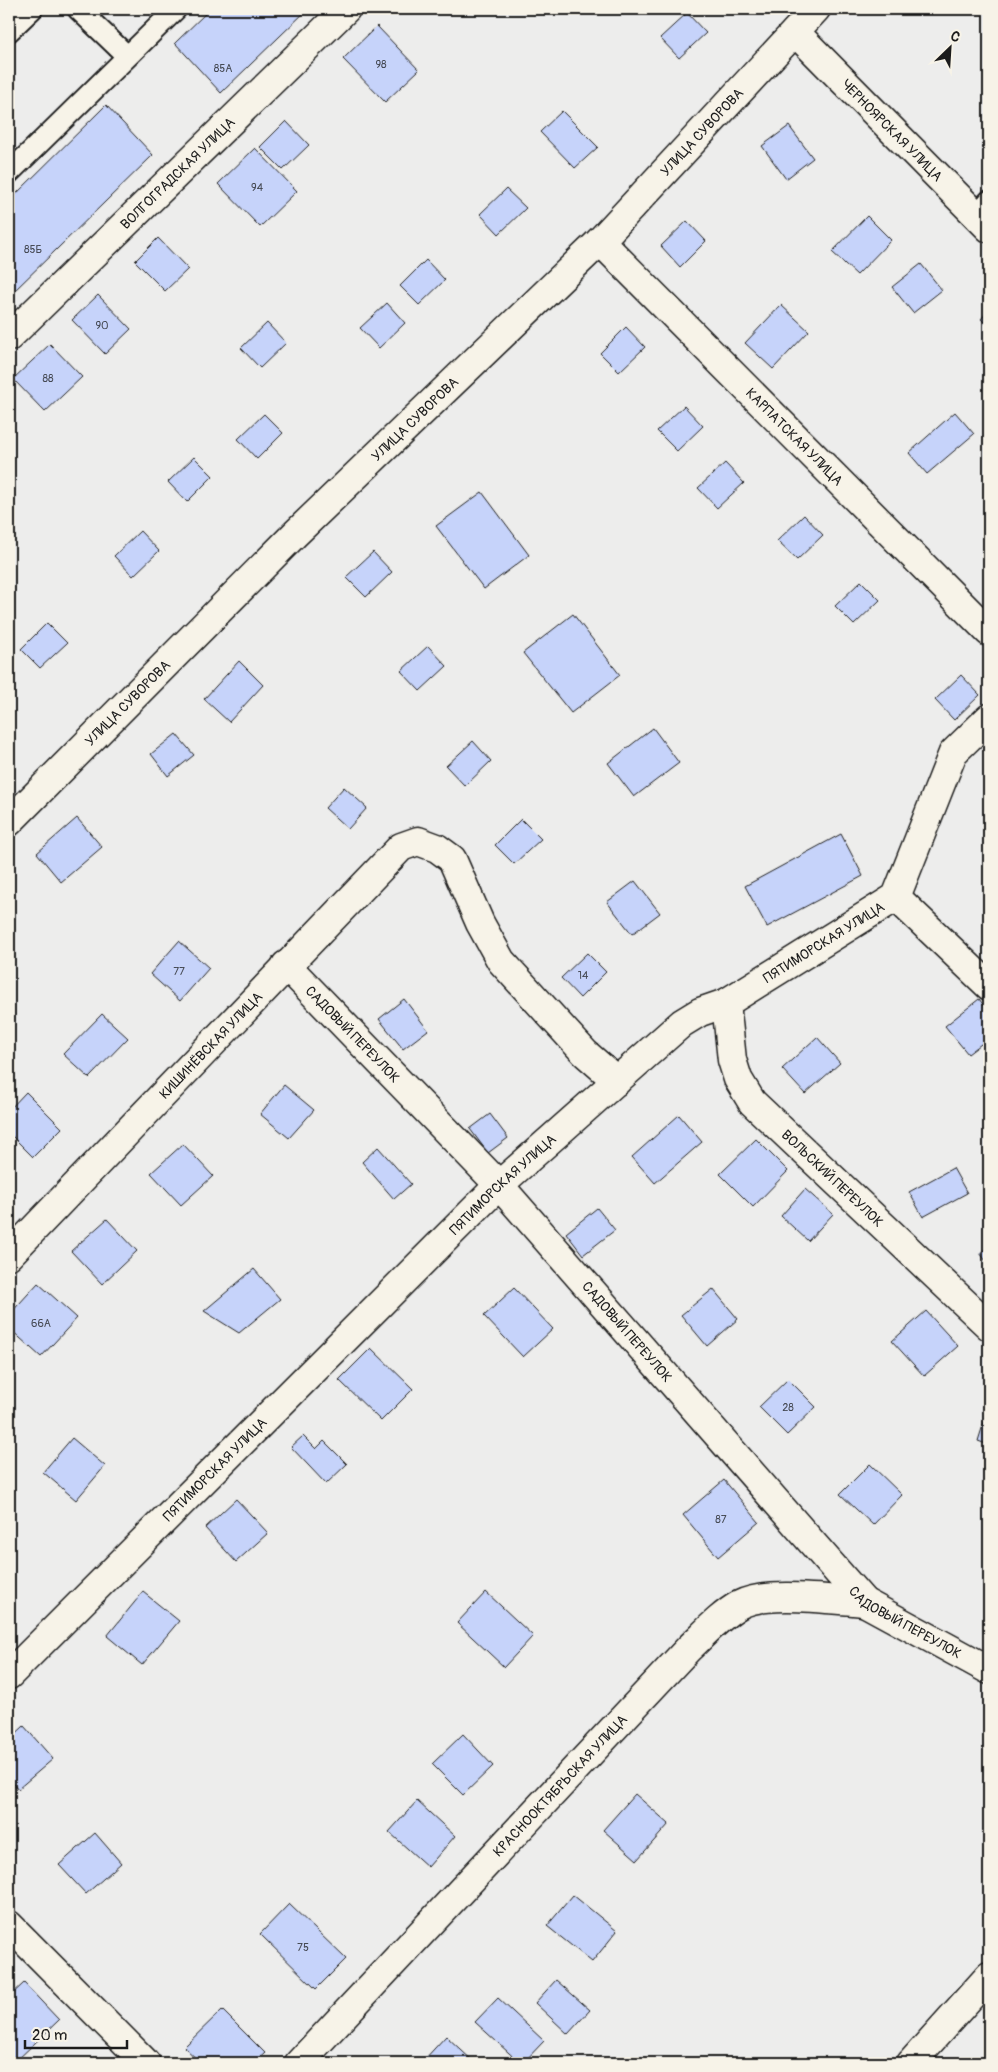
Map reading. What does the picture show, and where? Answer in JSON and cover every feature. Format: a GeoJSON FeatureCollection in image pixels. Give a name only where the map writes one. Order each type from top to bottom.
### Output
{"type":"FeatureCollection","features":[{"type":"Feature","properties":{"kind":"street","name":"ВОЛГОГРАДСКАЯ УЛИЦА"},"geometry":{"type":"LineString","coordinates":[[9,337],[346,9]]}},
{"type":"Feature","properties":{"kind":"street","name":"УЛИЦА СУВОРОВА"},"geometry":{"type":"LineString","coordinates":[[9,822],[302,527],[600,241],[816,9]]}},
{"type":"Feature","properties":{"kind":"street","name":"ЧЕРНОЯРСКАЯ УЛИЦА"},"geometry":{"type":"LineString","coordinates":[[795,32],[985,215]]}},
{"type":"Feature","properties":{"kind":"street","name":"КАРПАТСКАЯ УЛИЦА"},"geometry":{"type":"LineString","coordinates":[[600,241],[989,632]]}},
{"type":"Feature","properties":{"kind":"street","name":"ПЯТИМОРСКАЯ УЛИЦА"},"geometry":{"type":"LineString","coordinates":[[9,1676],[498,1185],[682,1023],[700,1012],[726,1003],[896,897],[953,753],[989,718]]}},
{"type":"Feature","properties":{"kind":"street","name":"КИШИНЁВСКАЯ УЛИЦА"},"geometry":{"type":"LineString","coordinates":[[9,1255],[401,847],[418,841],[437,848],[452,859],[480,923],[501,961],[585,1053],[617,1081]]}},
{"type":"Feature","properties":{"kind":"street"},"geometry":{"type":"LineString","coordinates":[[896,897],[989,986]]}},
{"type":"Feature","properties":{"kind":"street","name":"САДОВЫЙ ПЕРЕУЛОК"},"geometry":{"type":"LineString","coordinates":[[286,965],[498,1185],[864,1602],[989,1670]]}},
{"type":"Feature","properties":{"kind":"street","name":"ВОЛЬСКИЙ ПЕРЕУЛОК"},"geometry":{"type":"LineString","coordinates":[[726,1003],[732,1060],[738,1079],[752,1102],[989,1326]]}},
{"type":"Feature","properties":{"kind":"street","name":"КРАСНООКТЯБРЬСКАЯ УЛИЦА"},"geometry":{"type":"LineString","coordinates":[[299,2063],[690,1648],[722,1617],[740,1604],[762,1598],[808,1598],[864,1602]]}},
{"type":"Feature","properties":{"kind":"street"},"geometry":{"type":"LineString","coordinates":[[9,1925],[146,2063]]}},
{"type":"Feature","properties":{"kind":"street"},"geometry":{"type":"LineString","coordinates":[[911,2063],[989,1976]]}},
{"type":"Feature","properties":{"kind":"lane"},"geometry":{"type":"LineString","coordinates":[[9,31],[32,9]]}},
{"type":"Feature","properties":{"kind":"lane"},"geometry":{"type":"LineString","coordinates":[[78,9],[127,56]]}},
{"type":"Feature","properties":{"kind":"lane"},"geometry":{"type":"LineString","coordinates":[[9,173],[176,9]]}},
{"type":"Feature","properties":{"kind":"building"},"geometry":{"type":"Polygon","coordinates":[[[210,9],[308,9],[221,93],[175,43],[210,9]]]}},
{"type":"Feature","properties":{"kind":"building"},"geometry":{"type":"Polygon","coordinates":[[[687,13],[706,33],[679,58],[660,38],[687,13]]]}},
{"type":"Feature","properties":{"kind":"building"},"geometry":{"type":"Polygon","coordinates":[[[377,26],[419,70],[385,102],[343,59],[377,26]]]}},
{"type":"Feature","properties":{"kind":"building"},"geometry":{"type":"Polygon","coordinates":[[[106,105],[153,155],[9,296],[9,201],[106,105]]]}},
{"type":"Feature","properties":{"kind":"building"},"geometry":{"type":"Polygon","coordinates":[[[562,111],[598,147],[575,168],[540,132],[562,111]]]}},
{"type":"Feature","properties":{"kind":"building"},"geometry":{"type":"Polygon","coordinates":[[[286,121],[309,145],[283,170],[260,147],[286,121]]]}},
{"type":"Feature","properties":{"kind":"building"},"geometry":{"type":"Polygon","coordinates":[[[789,126],[813,158],[786,179],[762,146],[789,126]]]}},
{"type":"Feature","properties":{"kind":"building"},"geometry":{"type":"Polygon","coordinates":[[[255,148],[297,191],[260,227],[218,184],[255,148]]]}},
{"type":"Feature","properties":{"kind":"building"},"geometry":{"type":"Polygon","coordinates":[[[506,189],[526,208],[499,234],[480,214],[506,189]]]}},
{"type":"Feature","properties":{"kind":"building"},"geometry":{"type":"Polygon","coordinates":[[[867,216],[891,240],[857,275],[832,252],[867,216]]]}},
{"type":"Feature","properties":{"kind":"building"},"geometry":{"type":"Polygon","coordinates":[[[687,221],[706,241],[680,267],[661,246],[687,221]]]}},
{"type":"Feature","properties":{"kind":"building"},"geometry":{"type":"Polygon","coordinates":[[[158,238],[188,269],[165,291],[135,261],[158,238]]]}},
{"type":"Feature","properties":{"kind":"building"},"geometry":{"type":"Polygon","coordinates":[[[426,260],[445,280],[419,305],[400,286],[426,260]]]}},
{"type":"Feature","properties":{"kind":"building"},"geometry":{"type":"Polygon","coordinates":[[[921,264],[942,290],[913,313],[892,287],[921,264]]]}},
{"type":"Feature","properties":{"kind":"building"},"geometry":{"type":"Polygon","coordinates":[[[98,295],[131,329],[105,354],[72,320],[98,295]]]}},
{"type":"Feature","properties":{"kind":"building"},"geometry":{"type":"Polygon","coordinates":[[[387,303],[405,323],[379,348],[360,328],[387,303]]]}},
{"type":"Feature","properties":{"kind":"building"},"geometry":{"type":"Polygon","coordinates":[[[781,305],[809,331],[773,369],[745,343],[781,305]]]}},
{"type":"Feature","properties":{"kind":"building"},"geometry":{"type":"Polygon","coordinates":[[[989,310],[989,327],[981,319],[989,310]]]}},
{"type":"Feature","properties":{"kind":"building"},"geometry":{"type":"Polygon","coordinates":[[[267,323],[286,343],[260,368],[241,348],[267,323]]]}},
{"type":"Feature","properties":{"kind":"building"},"geometry":{"type":"Polygon","coordinates":[[[626,327],[645,347],[619,372],[600,353],[626,327]]]}},
{"type":"Feature","properties":{"kind":"building"},"geometry":{"type":"Polygon","coordinates":[[[50,344],[82,377],[45,412],[13,379],[50,344]]]}},
{"type":"Feature","properties":{"kind":"building"},"geometry":{"type":"Polygon","coordinates":[[[684,406],[703,426],[677,451],[657,431],[684,406]]]}},
{"type":"Feature","properties":{"kind":"building"},"geometry":{"type":"Polygon","coordinates":[[[955,412],[974,434],[927,474],[909,453],[955,412]]]}},
{"type":"Feature","properties":{"kind":"building"},"geometry":{"type":"Polygon","coordinates":[[[264,414],[283,433],[257,459],[238,439],[264,414]]]}},
{"type":"Feature","properties":{"kind":"building"},"geometry":{"type":"Polygon","coordinates":[[[194,457],[213,476],[187,502],[168,482],[194,457]]]}},
{"type":"Feature","properties":{"kind":"building"},"geometry":{"type":"Polygon","coordinates":[[[725,463],[744,483],[717,508],[698,488],[725,463]]]}},
{"type":"Feature","properties":{"kind":"building"},"geometry":{"type":"Polygon","coordinates":[[[482,492],[529,555],[484,589],[436,526],[482,492]]]}},
{"type":"Feature","properties":{"kind":"building"},"geometry":{"type":"Polygon","coordinates":[[[804,515],[823,535],[797,560],[777,541],[804,515]]]}},
{"type":"Feature","properties":{"kind":"building"},"geometry":{"type":"Polygon","coordinates":[[[140,531],[159,551],[133,576],[114,556],[140,531]]]}},
{"type":"Feature","properties":{"kind":"building"},"geometry":{"type":"Polygon","coordinates":[[[373,552],[392,572],[366,597],[346,577],[373,552]]]}},
{"type":"Feature","properties":{"kind":"building"},"geometry":{"type":"Polygon","coordinates":[[[861,581],[880,600],[854,625],[835,606],[861,581]]]}},
{"type":"Feature","properties":{"kind":"building"},"geometry":{"type":"Polygon","coordinates":[[[573,614],[620,675],[571,713],[523,653],[573,614]]]}},
{"type":"Feature","properties":{"kind":"building"},"geometry":{"type":"Polygon","coordinates":[[[47,623],[67,643],[40,668],[21,649],[47,623]]]}},
{"type":"Feature","properties":{"kind":"building"},"geometry":{"type":"Polygon","coordinates":[[[428,646],[447,666],[420,691],[401,671],[428,646]]]}},
{"type":"Feature","properties":{"kind":"building"},"geometry":{"type":"Polygon","coordinates":[[[239,661],[263,685],[229,722],[204,699],[239,661]]]}},
{"type":"Feature","properties":{"kind":"building"},"geometry":{"type":"Polygon","coordinates":[[[961,675],[980,695],[954,720],[935,700],[961,675]]]}},
{"type":"Feature","properties":{"kind":"building"},"geometry":{"type":"Polygon","coordinates":[[[653,728],[679,763],[634,797],[608,763],[653,728]]]}},
{"type":"Feature","properties":{"kind":"building"},"geometry":{"type":"Polygon","coordinates":[[[176,734],[194,755],[168,776],[151,754],[176,734]]]}},
{"type":"Feature","properties":{"kind":"building"},"geometry":{"type":"Polygon","coordinates":[[[473,741],[491,761],[465,786],[446,766],[473,741]]]}},
{"type":"Feature","properties":{"kind":"building"},"geometry":{"type":"Polygon","coordinates":[[[344,787],[367,808],[348,829],[325,808],[344,787]]]}},
{"type":"Feature","properties":{"kind":"building"},"geometry":{"type":"Polygon","coordinates":[[[77,818],[102,847],[61,882],[37,853],[77,818]]]}},
{"type":"Feature","properties":{"kind":"building"},"geometry":{"type":"Polygon","coordinates":[[[521,819],[541,839],[514,864],[495,845],[521,819]]]}},
{"type":"Feature","properties":{"kind":"building"},"geometry":{"type":"Polygon","coordinates":[[[841,834],[863,876],[767,927],[745,886],[841,834]]]}},
{"type":"Feature","properties":{"kind":"building"},"geometry":{"type":"Polygon","coordinates":[[[635,881],[660,913],[632,934],[607,902],[635,881]]]}},
{"type":"Feature","properties":{"kind":"building"},"geometry":{"type":"Polygon","coordinates":[[[179,941],[209,968],[180,1001],[150,974],[179,941]]]}},
{"type":"Feature","properties":{"kind":"building"},"geometry":{"type":"Polygon","coordinates":[[[587,953],[606,972],[580,998],[561,978],[587,953]]]}},
{"type":"Feature","properties":{"kind":"building"},"geometry":{"type":"Polygon","coordinates":[[[404,999],[428,1030],[403,1049],[379,1019],[404,999]]]}},
{"type":"Feature","properties":{"kind":"building"},"geometry":{"type":"Polygon","coordinates":[[[979,999],[989,1012],[989,1038],[968,1054],[945,1026],[979,999]]]}},
{"type":"Feature","properties":{"kind":"building"},"geometry":{"type":"Polygon","coordinates":[[[102,1014],[128,1038],[89,1078],[63,1054],[102,1014]]]}},
{"type":"Feature","properties":{"kind":"building"},"geometry":{"type":"Polygon","coordinates":[[[817,1037],[840,1063],[805,1094],[782,1069],[817,1037]]]}},
{"type":"Feature","properties":{"kind":"building"},"geometry":{"type":"Polygon","coordinates":[[[284,1085],[314,1110],[289,1138],[260,1114],[284,1085]]]}},
{"type":"Feature","properties":{"kind":"building"},"geometry":{"type":"Polygon","coordinates":[[[26,1092],[62,1128],[33,1157],[9,1133],[9,1110],[26,1092]]]}},
{"type":"Feature","properties":{"kind":"building"},"geometry":{"type":"Polygon","coordinates":[[[490,1114],[508,1138],[488,1153],[470,1129],[490,1114]]]}},
{"type":"Feature","properties":{"kind":"building"},"geometry":{"type":"Polygon","coordinates":[[[679,1115],[702,1142],[655,1183],[632,1157],[679,1115]]]}},
{"type":"Feature","properties":{"kind":"building"},"geometry":{"type":"Polygon","coordinates":[[[756,1139],[788,1171],[753,1207],[720,1174],[756,1139]]]}},
{"type":"Feature","properties":{"kind":"building"},"geometry":{"type":"Polygon","coordinates":[[[183,1144],[213,1176],[181,1205],[151,1173],[183,1144]]]}},
{"type":"Feature","properties":{"kind":"building"},"geometry":{"type":"Polygon","coordinates":[[[378,1147],[411,1184],[394,1199],[362,1162],[378,1147]]]}},
{"type":"Feature","properties":{"kind":"building"},"geometry":{"type":"Polygon","coordinates":[[[953,1168],[967,1193],[923,1217],[909,1192],[953,1168]]]}},
{"type":"Feature","properties":{"kind":"building"},"geometry":{"type":"Polygon","coordinates":[[[805,1189],[833,1214],[808,1241],[781,1216],[805,1189]]]}},
{"type":"Feature","properties":{"kind":"building"},"geometry":{"type":"Polygon","coordinates":[[[597,1208],[615,1230],[583,1255],[566,1233],[597,1208]]]}},
{"type":"Feature","properties":{"kind":"building"},"geometry":{"type":"Polygon","coordinates":[[[107,1219],[137,1251],[102,1284],[71,1251],[107,1219]]]}},
{"type":"Feature","properties":{"kind":"building"},"geometry":{"type":"Polygon","coordinates":[[[989,1246],[989,1265],[980,1253],[989,1246]]]}},
{"type":"Feature","properties":{"kind":"building"},"geometry":{"type":"Polygon","coordinates":[[[254,1269],[280,1299],[239,1333],[204,1311],[254,1269]]]}},
{"type":"Feature","properties":{"kind":"building"},"geometry":{"type":"Polygon","coordinates":[[[38,1283],[77,1318],[41,1357],[9,1328],[9,1315],[38,1283]]]}},
{"type":"Feature","properties":{"kind":"building"},"geometry":{"type":"Polygon","coordinates":[[[514,1288],[553,1329],[523,1357],[484,1316],[514,1288]]]}},
{"type":"Feature","properties":{"kind":"building"},"geometry":{"type":"Polygon","coordinates":[[[713,1289],[738,1319],[707,1346],[681,1315],[713,1289]]]}},
{"type":"Feature","properties":{"kind":"building"},"geometry":{"type":"Polygon","coordinates":[[[926,1311],[958,1346],[924,1376],[892,1341],[926,1311]]]}},
{"type":"Feature","properties":{"kind":"building"},"geometry":{"type":"Polygon","coordinates":[[[371,1348],[413,1389],[381,1421],[339,1380],[371,1348]]]}},
{"type":"Feature","properties":{"kind":"building"},"geometry":{"type":"Polygon","coordinates":[[[788,1379],[816,1407],[787,1435],[759,1407],[788,1379]]]}},
{"type":"Feature","properties":{"kind":"building"},"geometry":{"type":"Polygon","coordinates":[[[989,1406],[989,1445],[978,1441],[989,1406]]]}},
{"type":"Feature","properties":{"kind":"building"},"geometry":{"type":"Polygon","coordinates":[[[303,1436],[316,1449],[324,1441],[347,1464],[326,1484],[291,1447],[303,1436]]]}},
{"type":"Feature","properties":{"kind":"building"},"geometry":{"type":"Polygon","coordinates":[[[72,1438],[105,1466],[76,1500],[43,1472],[72,1438]]]}},
{"type":"Feature","properties":{"kind":"building"},"geometry":{"type":"Polygon","coordinates":[[[870,1464],[902,1495],[873,1525],[840,1494],[870,1464]]]}},
{"type":"Feature","properties":{"kind":"building"},"geometry":{"type":"Polygon","coordinates":[[[724,1480],[759,1522],[718,1557],[683,1515],[724,1480]]]}},
{"type":"Feature","properties":{"kind":"building"},"geometry":{"type":"Polygon","coordinates":[[[236,1499],[268,1533],[236,1562],[205,1528],[236,1499]]]}},
{"type":"Feature","properties":{"kind":"building"},"geometry":{"type":"Polygon","coordinates":[[[143,1592],[179,1621],[142,1665],[107,1636],[143,1592]]]}},
{"type":"Feature","properties":{"kind":"building"},"geometry":{"type":"Polygon","coordinates":[[[486,1592],[533,1636],[504,1667],[457,1623],[486,1592]]]}},
{"type":"Feature","properties":{"kind":"building"},"geometry":{"type":"Polygon","coordinates":[[[24,1726],[53,1759],[18,1789],[9,1778],[9,1740],[24,1726]]]}},
{"type":"Feature","properties":{"kind":"building"},"geometry":{"type":"Polygon","coordinates":[[[463,1734],[493,1766],[463,1795],[432,1764],[463,1734]]]}},
{"type":"Feature","properties":{"kind":"building"},"geometry":{"type":"Polygon","coordinates":[[[635,1794],[669,1824],[637,1860],[603,1830],[635,1794]]]}},
{"type":"Feature","properties":{"kind":"building"},"geometry":{"type":"Polygon","coordinates":[[[417,1801],[455,1836],[428,1867],[389,1832],[417,1801]]]}},
{"type":"Feature","properties":{"kind":"building"},"geometry":{"type":"Polygon","coordinates":[[[95,1833],[121,1863],[86,1894],[59,1865],[95,1833]]]}},
{"type":"Feature","properties":{"kind":"building"},"geometry":{"type":"Polygon","coordinates":[[[573,1895],[617,1931],[592,1962],[547,1926],[573,1895]]]}},
{"type":"Feature","properties":{"kind":"building"},"geometry":{"type":"Polygon","coordinates":[[[289,1904],[346,1959],[316,1989],[260,1934],[289,1904]]]}},
{"type":"Feature","properties":{"kind":"building"},"geometry":{"type":"Polygon","coordinates":[[[556,1980],[590,2010],[568,2034],[535,2003],[556,1980]]]}},
{"type":"Feature","properties":{"kind":"building"},"geometry":{"type":"Polygon","coordinates":[[[24,1983],[59,2020],[14,2063],[11,2063],[9,2061],[9,1997],[24,1983]]]}},
{"type":"Feature","properties":{"kind":"building"},"geometry":{"type":"Polygon","coordinates":[[[498,1998],[544,2041],[523,2063],[520,2063],[475,2022],[498,1998]]]}},
{"type":"Feature","properties":{"kind":"building"},"geometry":{"type":"Polygon","coordinates":[[[222,2010],[265,2053],[254,2063],[201,2063],[184,2047],[222,2010]]]}},
{"type":"Feature","properties":{"kind":"building"},"geometry":{"type":"Polygon","coordinates":[[[446,2036],[475,2063],[425,2063],[423,2061],[446,2036]]]}}]}
